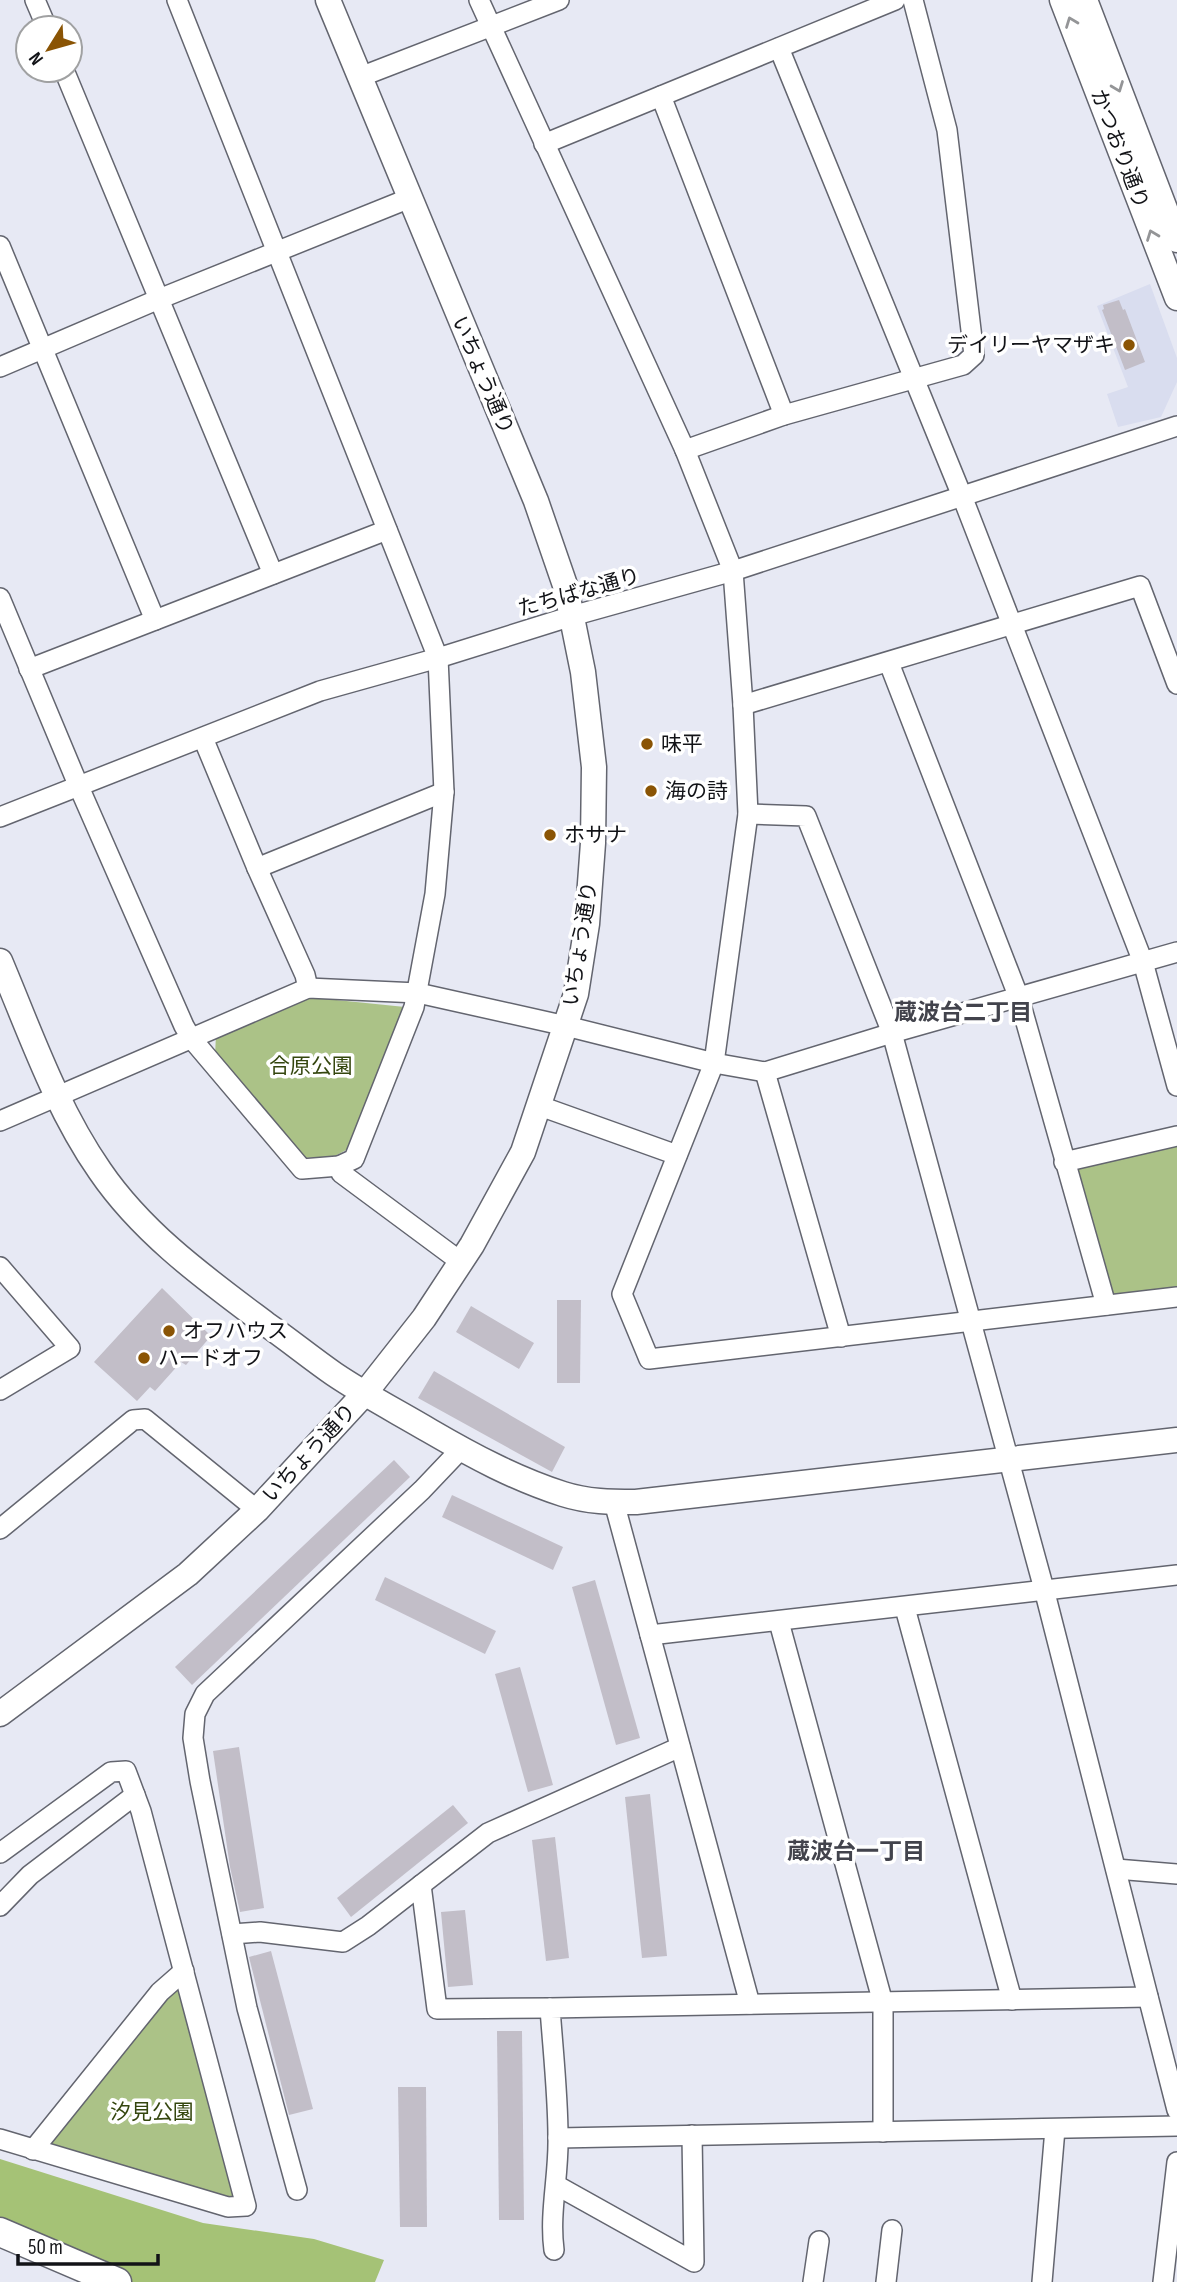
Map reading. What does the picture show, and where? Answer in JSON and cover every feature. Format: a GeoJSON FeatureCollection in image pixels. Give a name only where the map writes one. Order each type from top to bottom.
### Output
{"type":"FeatureCollection","features":[{"type":"Feature","properties":{"kind":"main road"},"geometry":{"type":"LineString","coordinates":[[0,2232],[117,2282]]}},
{"type":"Feature","properties":{"kind":"street"},"geometry":{"type":"LineString","coordinates":[[0,598],[79,787],[191,1038],[302,1169],[339,1166],[354,1158],[418,993],[435,894],[444,792],[438,658],[177,0]]}},
{"type":"Feature","properties":{"kind":"street","name":"いちょう通り"},"geometry":{"type":"LineString","coordinates":[[0,1714],[188,1574],[257,1510],[365,1393],[424,1318],[461,1262],[523,1152],[576,994],[587,924],[593,843],[594,767],[583,672],[572,616],[559,567],[536,501],[328,0]]}},
{"type":"Feature","properties":{"kind":"street"},"geometry":{"type":"LineString","coordinates":[[479,0],[685,450],[733,571],[748,814],[714,1063],[622,1294],[649,1359],[1177,1297]]}},
{"type":"Feature","properties":{"kind":"street"},"geometry":{"type":"LineString","coordinates":[[360,77],[559,0]]}},
{"type":"Feature","properties":{"kind":"street"},"geometry":{"type":"LineString","coordinates":[[544,144],[895,0]]}},
{"type":"Feature","properties":{"kind":"street"},"geometry":{"type":"LineString","coordinates":[[685,450],[784,415],[962,365],[974,355],[947,130],[913,0]]}},
{"type":"Feature","properties":{"kind":"street","name":"かつおり通り"},"geometry":{"type":"LineString","coordinates":[[1062,0],[1177,298]]}},
{"type":"Feature","properties":{"kind":"street","name":"かつおり通り"},"geometry":{"type":"LineString","coordinates":[[1085,0],[1177,240]]}},
{"type":"Feature","properties":{"kind":"street"},"geometry":{"type":"LineString","coordinates":[[779,48],[962,496],[1143,962],[1177,1086]]}},
{"type":"Feature","properties":{"kind":"street"},"geometry":{"type":"LineString","coordinates":[[70,84],[273,574]]}},
{"type":"Feature","properties":{"kind":"street"},"geometry":{"type":"LineString","coordinates":[[661,96],[784,415]]}},
{"type":"Feature","properties":{"kind":"street"},"geometry":{"type":"LineString","coordinates":[[0,367],[277,250],[410,198]]}},
{"type":"Feature","properties":{"kind":"street"},"geometry":{"type":"LineString","coordinates":[[0,246],[155,620]]}},
{"type":"Feature","properties":{"kind":"street","name":"たちばな通り"},"geometry":{"type":"LineString","coordinates":[[0,817],[320,691],[733,571],[1177,426]]}},
{"type":"Feature","properties":{"kind":"street"},"geometry":{"type":"LineString","coordinates":[[29,669],[387,530]]}},
{"type":"Feature","properties":{"kind":"street"},"geometry":{"type":"LineString","coordinates":[[743,705],[1140,586],[1177,684]]}},
{"type":"Feature","properties":{"kind":"street"},"geometry":{"type":"LineString","coordinates":[[889,663],[1019,998],[1106,1306]]}},
{"type":"Feature","properties":{"kind":"street"},"geometry":{"type":"LineString","coordinates":[[203,738],[305,975],[308,988]]}},
{"type":"Feature","properties":{"kind":"street"},"geometry":{"type":"LineString","coordinates":[[257,868],[444,792]]}},
{"type":"Feature","properties":{"kind":"street"},"geometry":{"type":"LineString","coordinates":[[748,814],[806,816],[892,1033],[1044,1589],[1177,2110]]}},
{"type":"Feature","properties":{"kind":"street"},"geometry":{"type":"LineString","coordinates":[[0,1121],[308,988],[418,993],[714,1063],[765,1072],[1177,952]]}},
{"type":"Feature","properties":{"kind":"street"},"geometry":{"type":"LineString","coordinates":[[0,961],[57,1095],[77,1135],[127,1206],[162,1242],[207,1279],[335,1374],[461,1449],[522,1479],[565,1495],[597,1502],[614,1502],[690,1497],[1177,1440]]}},
{"type":"Feature","properties":{"kind":"street"},"geometry":{"type":"LineString","coordinates":[[765,1072],[841,1337]]}},
{"type":"Feature","properties":{"kind":"street"},"geometry":{"type":"LineString","coordinates":[[540,1106],[677,1155]]}},
{"type":"Feature","properties":{"kind":"street"},"geometry":{"type":"LineString","coordinates":[[1064,1162],[1177,1136]]}},
{"type":"Feature","properties":{"kind":"street"},"geometry":{"type":"LineString","coordinates":[[339,1166],[341,1173],[461,1262]]}},
{"type":"Feature","properties":{"kind":"street"},"geometry":{"type":"LineString","coordinates":[[0,1267],[70,1348],[0,1390]]}},
{"type":"Feature","properties":{"kind":"street"},"geometry":{"type":"LineString","coordinates":[[0,1529],[133,1420],[145,1419],[257,1510]]}},
{"type":"Feature","properties":{"kind":"street"},"geometry":{"type":"LineString","coordinates":[[297,2190],[247,2008],[200,1781],[193,1738],[195,1714],[205,1694],[422,1490],[461,1449]]}},
{"type":"Feature","properties":{"kind":"street"},"geometry":{"type":"LineString","coordinates":[[614,1502],[750,2004]]}},
{"type":"Feature","properties":{"kind":"street"},"geometry":{"type":"LineString","coordinates":[[650,1635],[1177,1575]]}},
{"type":"Feature","properties":{"kind":"street"},"geometry":{"type":"LineString","coordinates":[[905,1608],[1012,2000]]}},
{"type":"Feature","properties":{"kind":"street"},"geometry":{"type":"LineString","coordinates":[[779,1622],[883,2003],[883,2132]]}},
{"type":"Feature","properties":{"kind":"street"},"geometry":{"type":"LineString","coordinates":[[232,1934],[260,1932],[343,1942],[368,1926],[488,1833],[680,1747]]}},
{"type":"Feature","properties":{"kind":"street"},"geometry":{"type":"LineString","coordinates":[[0,1853],[111,1772],[126,1771],[141,1811],[246,2206],[228,2207],[0,2139]]}},
{"type":"Feature","properties":{"kind":"street"},"geometry":{"type":"LineString","coordinates":[[0,1906],[30,1875],[135,1795]]}},
{"type":"Feature","properties":{"kind":"street"},"geometry":{"type":"LineString","coordinates":[[1116,1869],[1177,1874]]}},
{"type":"Feature","properties":{"kind":"street"},"geometry":{"type":"LineString","coordinates":[[421,1885],[437,2009],[1149,1997]]}},
{"type":"Feature","properties":{"kind":"street"},"geometry":{"type":"LineString","coordinates":[[33,2150],[160,1992],[184,1971]]}},
{"type":"Feature","properties":{"kind":"street"},"geometry":{"type":"LineString","coordinates":[[550,2008],[558,2138],[551,2230],[554,2250]]}},
{"type":"Feature","properties":{"kind":"street"},"geometry":{"type":"LineString","coordinates":[[558,2138],[1177,2126]]}},
{"type":"Feature","properties":{"kind":"street"},"geometry":{"type":"LineString","coordinates":[[1042,2282],[1055,2129]]}},
{"type":"Feature","properties":{"kind":"street"},"geometry":{"type":"LineString","coordinates":[[556,2185],[694,2262],[692,2135]]}},
{"type":"Feature","properties":{"kind":"street"},"geometry":{"type":"LineString","coordinates":[[1163,2282],[1177,2162]]}},
{"type":"Feature","properties":{"kind":"street"},"geometry":{"type":"LineString","coordinates":[[886,2282],[892,2230]]}},
{"type":"Feature","properties":{"kind":"street"},"geometry":{"type":"LineString","coordinates":[[813,2282],[819,2241]]}},
{"type":"Feature","properties":{"kind":"shaded area"},"geometry":{"type":"Polygon","coordinates":[[[1150,284],[1177,358],[1177,382],[1161,417],[1118,427],[1107,394],[1128,387],[1097,306],[1150,284]]]}},
{"type":"Feature","properties":{"kind":"green space","name":"合原公園"},"geometry":{"type":"Polygon","coordinates":[[[307,997],[405,1007],[348,1149],[333,1157],[300,1158],[215,1056],[216,1034],[307,997]]]}},
{"type":"Feature","properties":{"kind":"green space"},"geometry":{"type":"Polygon","coordinates":[[[1177,1136],[1177,1297],[1106,1305],[1064,1162],[1177,1136]]]}},
{"type":"Feature","properties":{"kind":"green space","name":"汐見公園"},"geometry":{"type":"Polygon","coordinates":[[[184,1971],[246,2206],[33,2150],[184,1971]]]}},
{"type":"Feature","properties":{"kind":"green space"},"geometry":{"type":"Polygon","coordinates":[[[0,2159],[203,2223],[314,2239],[384,2260],[375,2282],[132,2282],[0,2230],[0,2159]]]}},
{"type":"Feature","properties":{"kind":"building"},"geometry":{"type":"Polygon","coordinates":[[[1119,300],[1145,362],[1125,370],[1102,310],[1103,305],[1119,300]]]}},
{"type":"Feature","properties":{"kind":"building"},"geometry":{"type":"Polygon","coordinates":[[[162,1288],[211,1336],[186,1365],[181,1362],[155,1391],[150,1387],[137,1401],[94,1362],[162,1288]]]}},
{"type":"Feature","properties":{"kind":"building"},"geometry":{"type":"Polygon","coordinates":[[[557,1300],[581,1300],[580,1383],[557,1383],[557,1300]]]}},
{"type":"Feature","properties":{"kind":"building"},"geometry":{"type":"Polygon","coordinates":[[[471,1306],[534,1343],[519,1369],[456,1332],[471,1306]]]}},
{"type":"Feature","properties":{"kind":"building"},"geometry":{"type":"Polygon","coordinates":[[[434,1371],[565,1447],[552,1472],[418,1398],[434,1371]]]}},
{"type":"Feature","properties":{"kind":"building"},"geometry":{"type":"Polygon","coordinates":[[[394,1460],[410,1477],[192,1685],[175,1667],[394,1460]]]}},
{"type":"Feature","properties":{"kind":"building"},"geometry":{"type":"Polygon","coordinates":[[[452,1495],[563,1547],[553,1570],[442,1517],[452,1495]]]}},
{"type":"Feature","properties":{"kind":"building"},"geometry":{"type":"Polygon","coordinates":[[[385,1577],[496,1631],[485,1654],[375,1600],[385,1577]]]}},
{"type":"Feature","properties":{"kind":"building"},"geometry":{"type":"Polygon","coordinates":[[[595,1580],[640,1738],[616,1745],[572,1587],[595,1580]]]}},
{"type":"Feature","properties":{"kind":"building"},"geometry":{"type":"Polygon","coordinates":[[[520,1667],[553,1785],[528,1792],[495,1674],[520,1667]]]}},
{"type":"Feature","properties":{"kind":"building"},"geometry":{"type":"Polygon","coordinates":[[[239,1747],[264,1908],[240,1912],[230,1867],[213,1751],[239,1747]]]}},
{"type":"Feature","properties":{"kind":"building"},"geometry":{"type":"Polygon","coordinates":[[[650,1794],[667,1956],[642,1958],[625,1797],[650,1794]]]}},
{"type":"Feature","properties":{"kind":"building"},"geometry":{"type":"Polygon","coordinates":[[[453,1805],[468,1823],[351,1917],[337,1898],[453,1805]]]}},
{"type":"Feature","properties":{"kind":"building"},"geometry":{"type":"Polygon","coordinates":[[[555,1837],[569,1958],[546,1961],[532,1840],[555,1837]]]}},
{"type":"Feature","properties":{"kind":"building"},"geometry":{"type":"Polygon","coordinates":[[[465,1910],[473,1985],[448,1987],[441,1912],[465,1910]]]}},
{"type":"Feature","properties":{"kind":"building"},"geometry":{"type":"Polygon","coordinates":[[[271,1951],[313,2109],[289,2115],[249,1957],[271,1951]]]}},
{"type":"Feature","properties":{"kind":"building"},"geometry":{"type":"Polygon","coordinates":[[[497,2031],[522,2031],[524,2220],[499,2220],[497,2031]]]}},
{"type":"Feature","properties":{"kind":"building"},"geometry":{"type":"Polygon","coordinates":[[[398,2087],[426,2087],[427,2227],[400,2227],[398,2087]]]}},
{"type":"Feature","properties":{"kind":"place","name":"デイリーヤマザキ"},"geometry":{"type":"Point","coordinates":[1129,345]}},
{"type":"Feature","properties":{"kind":"place","name":"味平"},"geometry":{"type":"Point","coordinates":[647,744]}},
{"type":"Feature","properties":{"kind":"place","name":"海の詩"},"geometry":{"type":"Point","coordinates":[651,791]}},
{"type":"Feature","properties":{"kind":"place","name":"ホサナ"},"geometry":{"type":"Point","coordinates":[550,835]}},
{"type":"Feature","properties":{"kind":"place","name":"オフハウス"},"geometry":{"type":"Point","coordinates":[169,1331]}},
{"type":"Feature","properties":{"kind":"place","name":"ハードオフ"},"geometry":{"type":"Point","coordinates":[144,1358]}},
{"type":"Feature","properties":{"kind":"district","name":"蔵波台二丁目"},"geometry":{"type":"Point","coordinates":[963,1012]}},
{"type":"Feature","properties":{"kind":"district","name":"蔵波台一丁目"},"geometry":{"type":"Point","coordinates":[856,1851]}}]}
